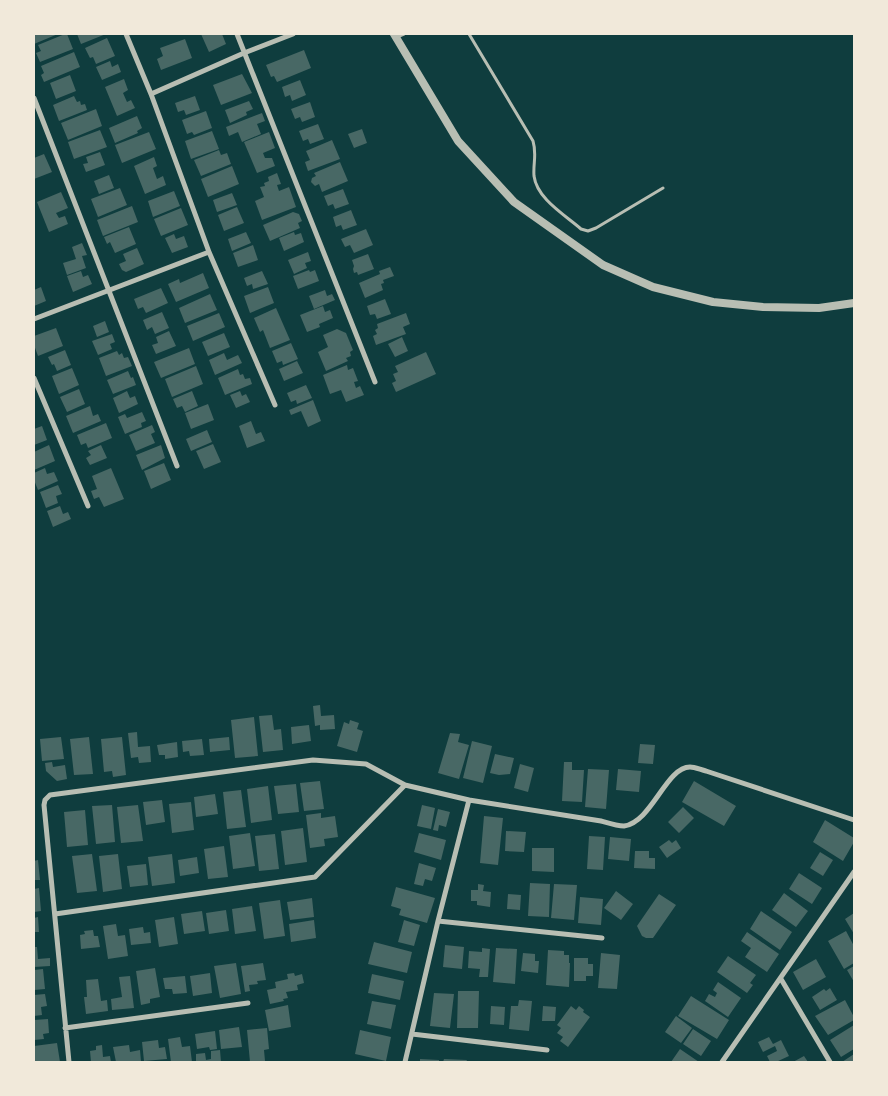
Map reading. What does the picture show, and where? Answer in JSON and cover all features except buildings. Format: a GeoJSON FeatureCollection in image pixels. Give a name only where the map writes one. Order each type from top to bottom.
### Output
{"type":"FeatureCollection","features":[{"type":"Feature","properties":{"kind":"street"},"geometry":{"type":"LineString","coordinates":[[126,34],[151,94],[209,252],[275,406]]}},
{"type":"Feature","properties":{"kind":"street"},"geometry":{"type":"LineString","coordinates":[[237,34],[375,382]]}},
{"type":"Feature","properties":{"kind":"street"},"geometry":{"type":"LineString","coordinates":[[151,94],[244,53],[293,34]]}},
{"type":"Feature","properties":{"kind":"street"},"geometry":{"type":"LineString","coordinates":[[398,35],[458,141],[514,202],[603,265],[653,287],[713,302],[763,307],[810,308],[854,303]]}},
{"type":"Feature","properties":{"kind":"street"},"geometry":{"type":"LineString","coordinates":[[34,98],[177,466]]}},
{"type":"Feature","properties":{"kind":"street"},"geometry":{"type":"LineString","coordinates":[[34,319],[209,252]]}},
{"type":"Feature","properties":{"kind":"street"},"geometry":{"type":"LineString","coordinates":[[34,378],[88,506]]}},
{"type":"Feature","properties":{"kind":"street"},"geometry":{"type":"LineString","coordinates":[[69,1062],[44,805],[45,800],[50,795],[314,760],[366,764],[405,785],[469,800],[623,826],[633,823],[642,817],[676,774],[689,767],[854,820]]}},
{"type":"Feature","properties":{"kind":"street"},"geometry":{"type":"LineString","coordinates":[[55,914],[315,877],[405,785]]}},
{"type":"Feature","properties":{"kind":"street"},"geometry":{"type":"LineString","coordinates":[[405,1062],[469,800]]}},
{"type":"Feature","properties":{"kind":"street"},"geometry":{"type":"LineString","coordinates":[[722,1062],[782,979],[854,873]]}},
{"type":"Feature","properties":{"kind":"street"},"geometry":{"type":"LineString","coordinates":[[438,921],[602,938]]}},
{"type":"Feature","properties":{"kind":"street"},"geometry":{"type":"LineString","coordinates":[[782,979],[830,1062]]}},
{"type":"Feature","properties":{"kind":"street"},"geometry":{"type":"LineString","coordinates":[[65,1028],[248,1003]]}},
{"type":"Feature","properties":{"kind":"street"},"geometry":{"type":"LineString","coordinates":[[412,1034],[547,1050]]}},
{"type":"Feature","properties":{"kind":"lane"},"geometry":{"type":"LineString","coordinates":[[469,34],[532,141],[536,151],[535,182],[544,197],[581,229],[588,231],[596,228],[663,188]]}}]}
